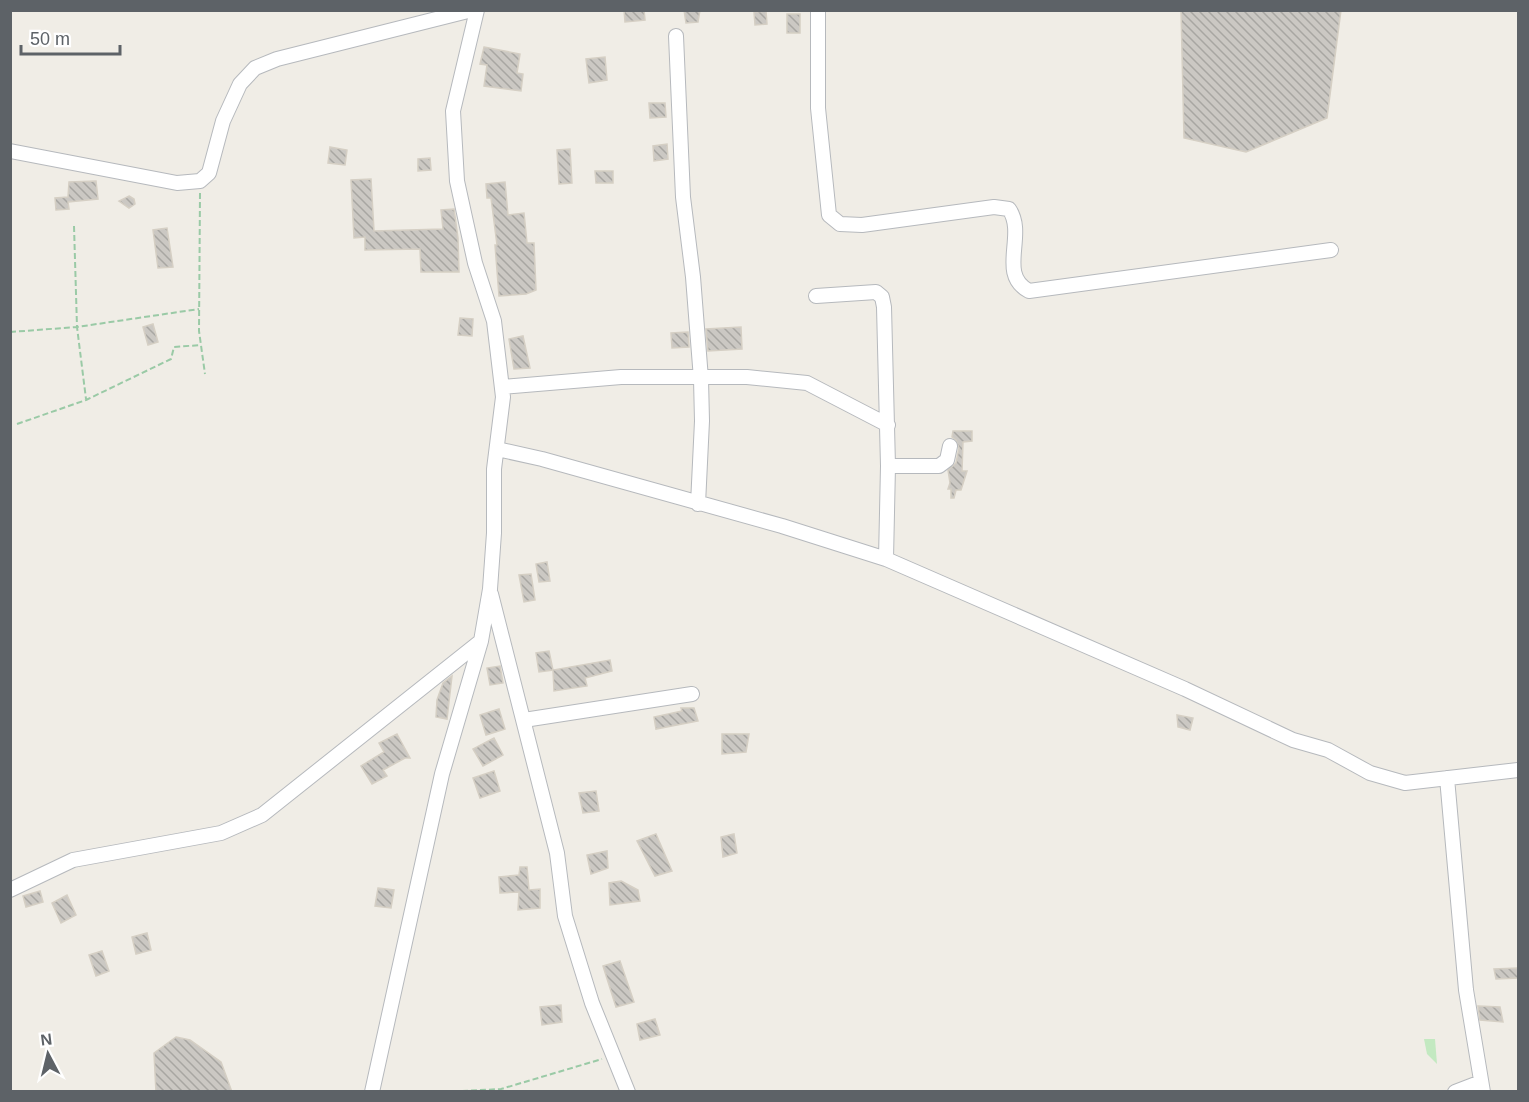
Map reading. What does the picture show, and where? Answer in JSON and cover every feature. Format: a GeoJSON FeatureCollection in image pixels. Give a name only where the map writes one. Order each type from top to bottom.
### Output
{"type":"FeatureCollection","features":[{"type":"Feature","properties":{"kind":"street"},"geometry":{"type":"LineString","coordinates":[[10,151],[177,183],[200,182],[209,173],[223,121],[240,84],[255,68],[277,58],[474,10],[453,111],[457,181],[475,263],[494,321],[503,397],[497,449],[490,589],[482,641],[442,774],[372,1092]]}},
{"type":"Feature","properties":{"kind":"street"},"geometry":{"type":"LineString","coordinates":[[818,10],[818,108],[829,215],[840,224],[862,225],[994,207],[1009,209],[1016,219],[1014,275],[1019,285],[1029,291],[1331,250]]}},
{"type":"Feature","properties":{"kind":"street"},"geometry":{"type":"LineString","coordinates":[[676,36],[683,197],[693,277],[701,379],[702,421],[698,504]]}},
{"type":"Feature","properties":{"kind":"street"},"geometry":{"type":"LineString","coordinates":[[816,296],[876,292],[882,297],[888,425],[886,559]]}},
{"type":"Feature","properties":{"kind":"street"},"geometry":{"type":"LineString","coordinates":[[502,387],[621,377],[701,379],[747,377],[807,383],[888,425]]}},
{"type":"Feature","properties":{"kind":"street"},"geometry":{"type":"LineString","coordinates":[[888,466],[939,466],[947,460],[950,446]]}},
{"type":"Feature","properties":{"kind":"street"},"geometry":{"type":"LineString","coordinates":[[497,449],[542,459],[782,526],[886,559],[1185,689],[1293,740],[1328,750],[1370,772],[1405,783],[1518,770]]}},
{"type":"Feature","properties":{"kind":"street"},"geometry":{"type":"LineString","coordinates":[[490,589],[557,853],[565,916],[592,1003],[628,1092]]}},
{"type":"Feature","properties":{"kind":"street"},"geometry":{"type":"LineString","coordinates":[[10,890],[72,860],[221,833],[262,815],[482,641]]}},
{"type":"Feature","properties":{"kind":"street"},"geometry":{"type":"LineString","coordinates":[[524,720],[692,694]]}},
{"type":"Feature","properties":{"kind":"street"},"geometry":{"type":"LineString","coordinates":[[1447,778],[1466,990],[1482,1087],[1455,1092]]}},
{"type":"Feature","properties":{"kind":"path"},"geometry":{"type":"LineString","coordinates":[[200,182],[199,309],[205,374]]}},
{"type":"Feature","properties":{"kind":"path"},"geometry":{"type":"LineString","coordinates":[[74,226],[77,327],[86,400]]}},
{"type":"Feature","properties":{"kind":"path"},"geometry":{"type":"LineString","coordinates":[[10,332],[77,327],[199,309]]}},
{"type":"Feature","properties":{"kind":"path"},"geometry":{"type":"LineString","coordinates":[[16,424],[86,400],[171,359],[174,347],[201,345]]}},
{"type":"Feature","properties":{"kind":"path"},"geometry":{"type":"LineString","coordinates":[[444,1092],[501,1089],[614,1056]]}},
{"type":"Feature","properties":{"kind":"green space"},"geometry":{"type":"Polygon","coordinates":[[[1424,1039],[1435,1039],[1437,1064],[1427,1054],[1424,1039]]]}},
{"type":"Feature","properties":{"kind":"building"},"geometry":{"type":"Polygon","coordinates":[[[624,10],[644,10],[645,20],[625,22],[624,10]]]}},
{"type":"Feature","properties":{"kind":"building"},"geometry":{"type":"Polygon","coordinates":[[[684,10],[700,10],[698,22],[686,23],[684,10]]]}},
{"type":"Feature","properties":{"kind":"building"},"geometry":{"type":"Polygon","coordinates":[[[1181,10],[1341,10],[1327,118],[1246,152],[1184,138],[1181,10]]]}},
{"type":"Feature","properties":{"kind":"building"},"geometry":{"type":"Polygon","coordinates":[[[766,11],[767,24],[755,25],[754,12],[766,11]]]}},
{"type":"Feature","properties":{"kind":"building"},"geometry":{"type":"Polygon","coordinates":[[[787,14],[800,14],[800,33],[787,33],[787,14]]]}},
{"type":"Feature","properties":{"kind":"building"},"geometry":{"type":"Polygon","coordinates":[[[484,47],[520,54],[517,73],[523,74],[521,91],[484,86],[487,65],[480,64],[484,47]]]}},
{"type":"Feature","properties":{"kind":"building"},"geometry":{"type":"Polygon","coordinates":[[[605,57],[607,80],[589,83],[586,59],[605,57]]]}},
{"type":"Feature","properties":{"kind":"building"},"geometry":{"type":"Polygon","coordinates":[[[649,103],[665,103],[666,117],[650,118],[649,103]]]}},
{"type":"Feature","properties":{"kind":"building"},"geometry":{"type":"Polygon","coordinates":[[[667,144],[668,159],[654,161],[653,146],[667,144]]]}},
{"type":"Feature","properties":{"kind":"building"},"geometry":{"type":"Polygon","coordinates":[[[330,147],[347,150],[345,165],[328,163],[330,147]]]}},
{"type":"Feature","properties":{"kind":"building"},"geometry":{"type":"Polygon","coordinates":[[[570,149],[572,183],[559,184],[557,150],[570,149]]]}},
{"type":"Feature","properties":{"kind":"building"},"geometry":{"type":"Polygon","coordinates":[[[430,158],[431,170],[418,171],[418,159],[430,158]]]}},
{"type":"Feature","properties":{"kind":"building"},"geometry":{"type":"Polygon","coordinates":[[[595,171],[613,171],[613,183],[596,183],[595,171]]]}},
{"type":"Feature","properties":{"kind":"building"},"geometry":{"type":"Polygon","coordinates":[[[371,179],[374,231],[443,229],[441,210],[454,209],[459,272],[421,272],[420,249],[365,250],[365,237],[354,238],[351,180],[371,179]]]}},
{"type":"Feature","properties":{"kind":"building"},"geometry":{"type":"Polygon","coordinates":[[[96,181],[98,199],[68,202],[69,209],[56,210],[55,198],[68,197],[69,182],[96,181]]]}},
{"type":"Feature","properties":{"kind":"building"},"geometry":{"type":"Polygon","coordinates":[[[505,182],[508,215],[524,213],[527,243],[534,243],[536,290],[526,294],[499,296],[495,245],[497,245],[491,198],[487,198],[486,184],[505,182]]]}},
{"type":"Feature","properties":{"kind":"building"},"geometry":{"type":"Polygon","coordinates":[[[129,196],[134,199],[135,204],[129,208],[119,201],[129,196]]]}},
{"type":"Feature","properties":{"kind":"building"},"geometry":{"type":"Polygon","coordinates":[[[167,228],[173,267],[158,268],[153,230],[167,228]]]}},
{"type":"Feature","properties":{"kind":"building"},"geometry":{"type":"Polygon","coordinates":[[[460,318],[473,319],[472,336],[458,335],[460,318]]]}},
{"type":"Feature","properties":{"kind":"building"},"geometry":{"type":"Polygon","coordinates":[[[153,324],[158,342],[148,345],[143,327],[153,324]]]}},
{"type":"Feature","properties":{"kind":"building"},"geometry":{"type":"Polygon","coordinates":[[[741,327],[742,349],[708,351],[706,329],[741,327]]]}},
{"type":"Feature","properties":{"kind":"building"},"geometry":{"type":"Polygon","coordinates":[[[688,332],[689,347],[672,348],[671,333],[688,332]]]}},
{"type":"Feature","properties":{"kind":"building"},"geometry":{"type":"Polygon","coordinates":[[[523,336],[530,368],[514,369],[509,339],[523,336]]]}},
{"type":"Feature","properties":{"kind":"building"},"geometry":{"type":"Polygon","coordinates":[[[953,431],[972,431],[972,441],[963,442],[962,471],[967,471],[961,490],[956,490],[954,498],[951,498],[951,489],[948,489],[950,483],[948,470],[956,463],[959,448],[952,437],[953,431]]]}},
{"type":"Feature","properties":{"kind":"building"},"geometry":{"type":"Polygon","coordinates":[[[547,562],[550,581],[539,582],[536,564],[547,562]]]}},
{"type":"Feature","properties":{"kind":"building"},"geometry":{"type":"Polygon","coordinates":[[[531,574],[535,600],[524,602],[519,575],[531,574]]]}},
{"type":"Feature","properties":{"kind":"building"},"geometry":{"type":"Polygon","coordinates":[[[549,651],[553,670],[539,672],[536,653],[549,651]]]}},
{"type":"Feature","properties":{"kind":"building"},"geometry":{"type":"Polygon","coordinates":[[[610,660],[612,671],[585,678],[587,686],[554,691],[553,670],[610,660]]]}},
{"type":"Feature","properties":{"kind":"building"},"geometry":{"type":"Polygon","coordinates":[[[500,666],[503,683],[490,685],[487,668],[500,666]]]}},
{"type":"Feature","properties":{"kind":"building"},"geometry":{"type":"Polygon","coordinates":[[[452,676],[447,719],[436,717],[437,700],[443,683],[452,676]]]}},
{"type":"Feature","properties":{"kind":"building"},"geometry":{"type":"Polygon","coordinates":[[[681,708],[694,708],[698,721],[656,729],[654,717],[682,711],[681,708]]]}},
{"type":"Feature","properties":{"kind":"building"},"geometry":{"type":"Polygon","coordinates":[[[499,709],[505,729],[486,735],[480,715],[499,709]]]}},
{"type":"Feature","properties":{"kind":"building"},"geometry":{"type":"Polygon","coordinates":[[[1177,715],[1193,718],[1190,730],[1178,727],[1177,715]]]}},
{"type":"Feature","properties":{"kind":"building"},"geometry":{"type":"Polygon","coordinates":[[[397,734],[410,758],[405,758],[383,770],[387,776],[372,784],[361,766],[384,752],[379,743],[397,734]]]}},
{"type":"Feature","properties":{"kind":"building"},"geometry":{"type":"Polygon","coordinates":[[[722,734],[749,734],[746,752],[722,754],[722,734]]]}},
{"type":"Feature","properties":{"kind":"building"},"geometry":{"type":"Polygon","coordinates":[[[494,738],[503,755],[483,766],[473,749],[494,738]]]}},
{"type":"Feature","properties":{"kind":"building"},"geometry":{"type":"Polygon","coordinates":[[[494,771],[500,791],[480,798],[473,778],[494,771]]]}},
{"type":"Feature","properties":{"kind":"building"},"geometry":{"type":"Polygon","coordinates":[[[596,791],[599,811],[583,813],[579,793],[596,791]]]}},
{"type":"Feature","properties":{"kind":"building"},"geometry":{"type":"Polygon","coordinates":[[[656,834],[672,871],[655,876],[637,841],[656,834]]]}},
{"type":"Feature","properties":{"kind":"building"},"geometry":{"type":"Polygon","coordinates":[[[734,834],[737,853],[723,857],[721,837],[734,834]]]}},
{"type":"Feature","properties":{"kind":"building"},"geometry":{"type":"Polygon","coordinates":[[[607,851],[608,868],[591,874],[587,855],[607,851]]]}},
{"type":"Feature","properties":{"kind":"building"},"geometry":{"type":"Polygon","coordinates":[[[520,867],[527,867],[529,890],[540,889],[540,908],[518,910],[519,892],[500,893],[499,877],[519,875],[520,867]]]}},
{"type":"Feature","properties":{"kind":"building"},"geometry":{"type":"Polygon","coordinates":[[[621,881],[638,890],[640,901],[610,905],[609,883],[621,881]]]}},
{"type":"Feature","properties":{"kind":"building"},"geometry":{"type":"Polygon","coordinates":[[[378,888],[394,890],[391,908],[375,906],[378,888]]]}},
{"type":"Feature","properties":{"kind":"building"},"geometry":{"type":"Polygon","coordinates":[[[40,891],[43,902],[26,907],[23,896],[40,891]]]}},
{"type":"Feature","properties":{"kind":"building"},"geometry":{"type":"Polygon","coordinates":[[[67,895],[76,915],[61,923],[52,903],[67,895]]]}},
{"type":"Feature","properties":{"kind":"building"},"geometry":{"type":"Polygon","coordinates":[[[147,933],[151,950],[136,954],[132,937],[147,933]]]}},
{"type":"Feature","properties":{"kind":"building"},"geometry":{"type":"Polygon","coordinates":[[[102,951],[109,971],[96,976],[89,955],[102,951]]]}},
{"type":"Feature","properties":{"kind":"building"},"geometry":{"type":"Polygon","coordinates":[[[620,961],[634,1002],[616,1007],[603,966],[620,961]]]}},
{"type":"Feature","properties":{"kind":"building"},"geometry":{"type":"Polygon","coordinates":[[[1518,968],[1518,978],[1496,979],[1494,969],[1518,968]]]}},
{"type":"Feature","properties":{"kind":"building"},"geometry":{"type":"Polygon","coordinates":[[[561,1005],[562,1022],[542,1025],[540,1007],[561,1005]]]}},
{"type":"Feature","properties":{"kind":"building"},"geometry":{"type":"Polygon","coordinates":[[[1478,1006],[1500,1007],[1503,1022],[1480,1020],[1478,1006]]]}},
{"type":"Feature","properties":{"kind":"building"},"geometry":{"type":"Polygon","coordinates":[[[655,1019],[660,1035],[640,1040],[637,1024],[655,1019]]]}},
{"type":"Feature","properties":{"kind":"building"},"geometry":{"type":"Polygon","coordinates":[[[176,1037],[190,1040],[221,1062],[232,1092],[156,1092],[154,1053],[176,1037]]]}}]}
